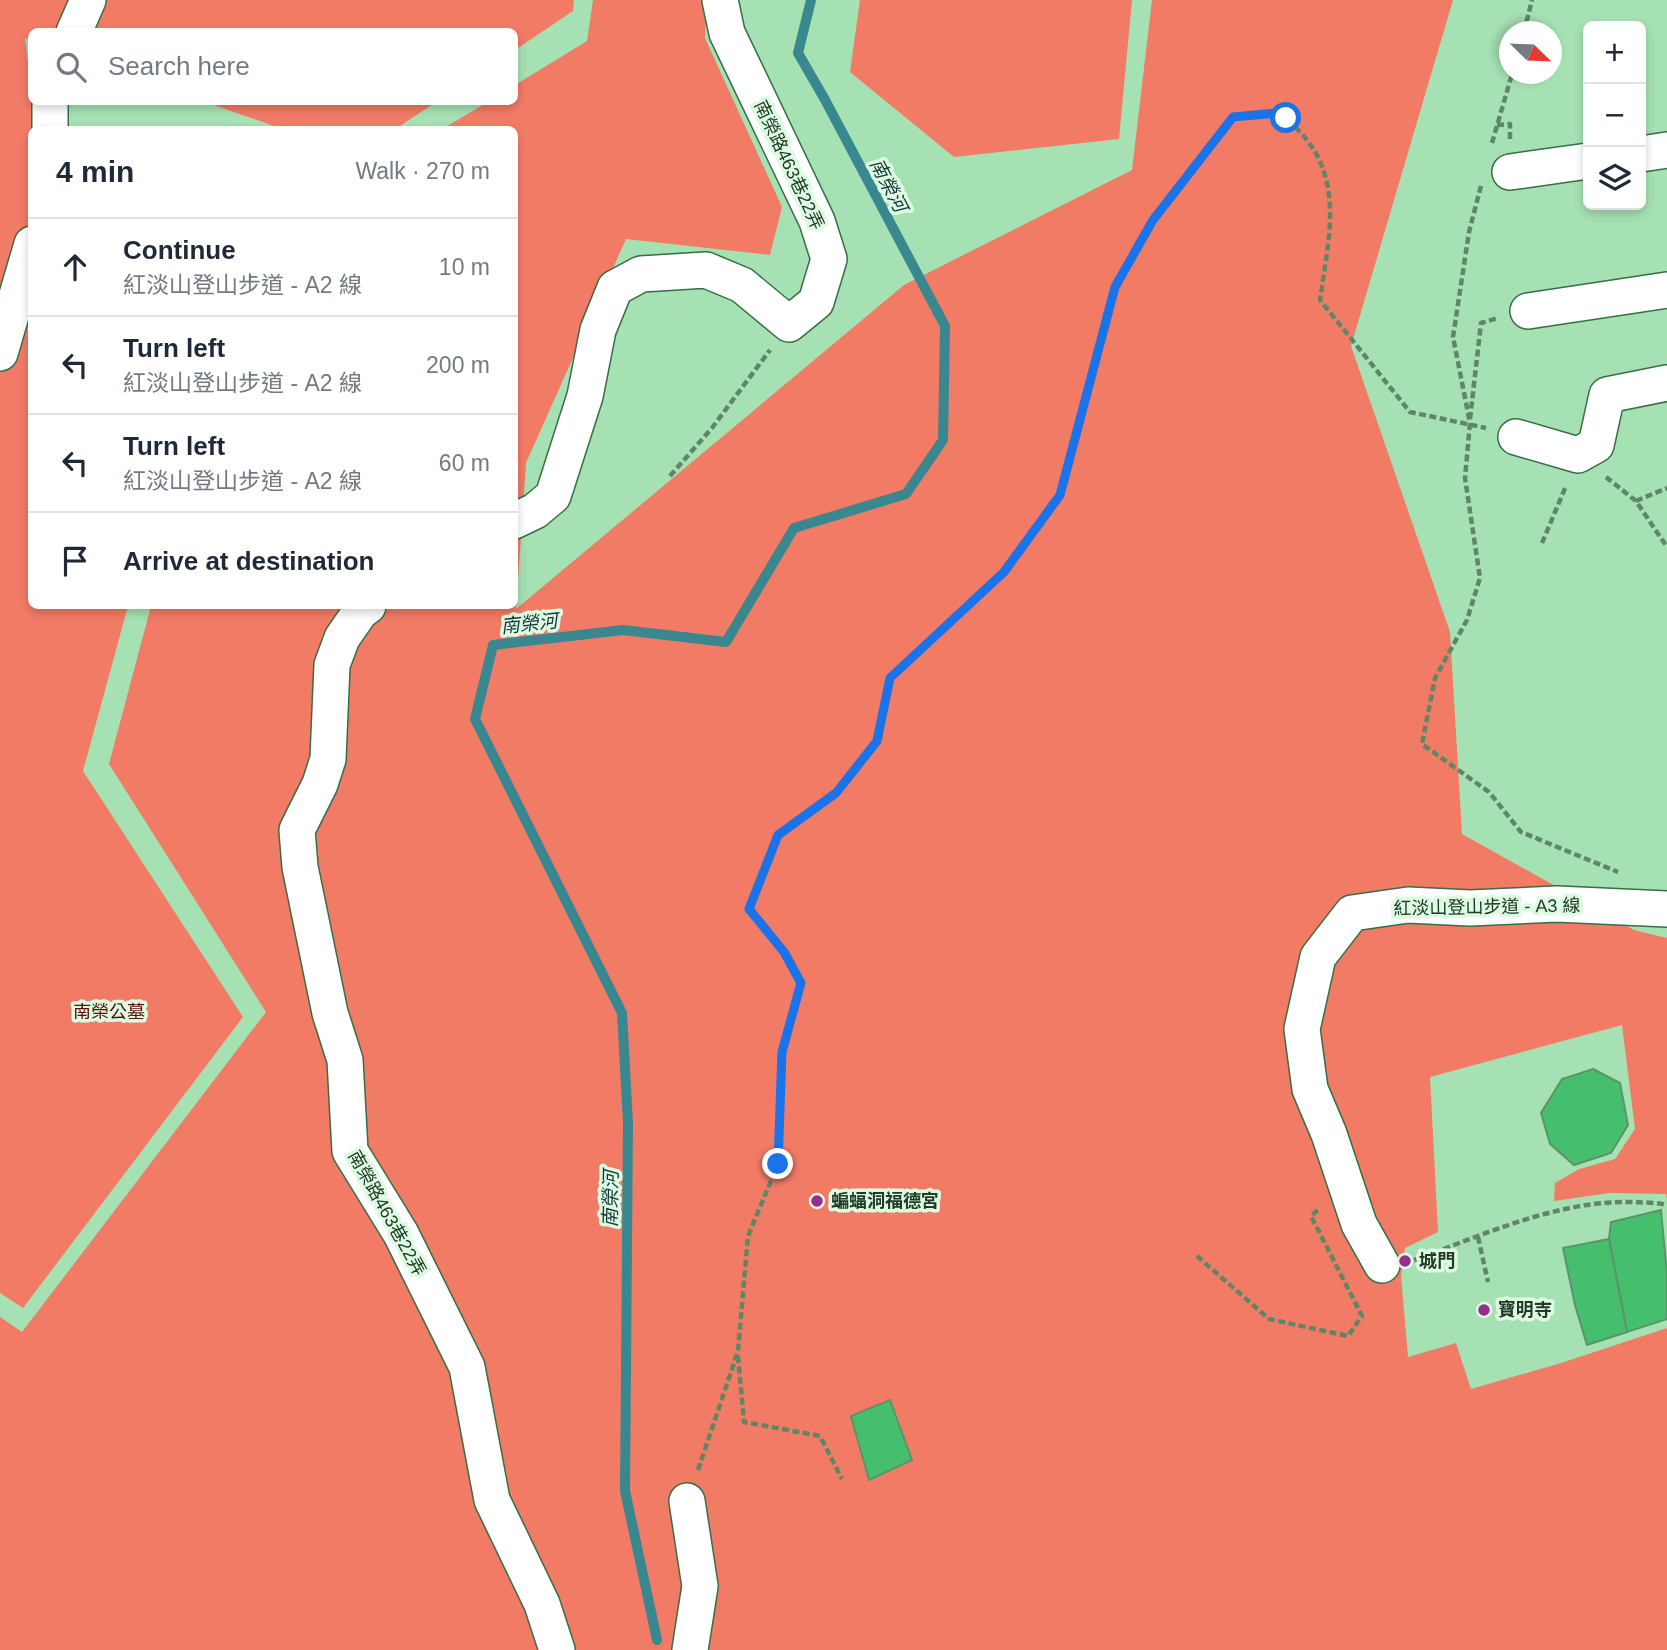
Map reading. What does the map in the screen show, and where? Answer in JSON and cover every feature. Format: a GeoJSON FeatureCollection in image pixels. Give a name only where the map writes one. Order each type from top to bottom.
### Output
{"type":"FeatureCollection","features":[{"type":"Feature","properties":{"kind":"lane"},"geometry":{"type":"LineString","coordinates":[[76,28],[88,0]]}},
{"type":"Feature","properties":{"kind":"lane","name":"南榮路463巷22弄"},"geometry":{"type":"LineString","coordinates":[[720,0],[727,33],[817,221],[829,258],[816,302],[789,324]]}},
{"type":"Feature","properties":{"kind":"lane"},"geometry":{"type":"LineString","coordinates":[[50,105],[50,126]]}},
{"type":"Feature","properties":{"kind":"lane"},"geometry":{"type":"LineString","coordinates":[[1646,153],[1667,150]]}},
{"type":"Feature","properties":{"kind":"lane"},"geometry":{"type":"LineString","coordinates":[[1510,172],[1583,162]]}},
{"type":"Feature","properties":{"kind":"lane"},"geometry":{"type":"LineString","coordinates":[[0,353],[28,258]]}},
{"type":"Feature","properties":{"kind":"lane"},"geometry":{"type":"LineString","coordinates":[[518,520],[535,511],[553,496],[586,396],[598,330],[615,288],[641,274],[706,271],[742,285],[789,324]]}},
{"type":"Feature","properties":{"kind":"lane"},"geometry":{"type":"LineString","coordinates":[[1528,311],[1667,290]]}},
{"type":"Feature","properties":{"kind":"lane"},"geometry":{"type":"LineString","coordinates":[[1516,437],[1578,455],[1596,445],[1607,395],[1667,383]]}},
{"type":"Feature","properties":{"kind":"lane","name":"南榮路463巷22弄"},"geometry":{"type":"LineString","coordinates":[[364,609],[342,638],[332,664],[328,759],[320,783],[297,831],[300,867],[330,1013],[345,1060],[350,1152],[401,1234],[467,1367],[492,1500],[542,1604],[557,1650]]}},
{"type":"Feature","properties":{"kind":"lane","name":"紅淡山登山步道 - A3 線"},"geometry":{"type":"LineString","coordinates":[[1382,1265],[1359,1224],[1345,1179],[1310,1089],[1302,1029],[1318,957],[1352,913],[1408,905],[1470,908],[1557,904],[1667,908]]}},
{"type":"Feature","properties":{"kind":"lane"},"geometry":{"type":"LineString","coordinates":[[687,1501],[700,1586],[690,1650]]}},
{"type":"Feature","properties":{"kind":"path"},"geometry":{"type":"LineString","coordinates":[[1527,21],[1532,0]]}},
{"type":"Feature","properties":{"kind":"path"},"geometry":{"type":"LineString","coordinates":[[842,1479],[820,1436],[744,1422],[738,1351],[748,1236],[778,1164],[782,1052],[801,983],[784,952],[749,909],[778,835],[836,793],[877,741],[890,678],[1004,572],[1060,495],[1115,287],[1153,220],[1233,117],[1276,113],[1286,118],[1308,140],[1322,169],[1331,199],[1320,300],[1410,412],[1470,423]]}},
{"type":"Feature","properties":{"kind":"path"},"geometry":{"type":"LineString","coordinates":[[1469,232],[1453,337],[1470,423]]}},
{"type":"Feature","properties":{"kind":"path"},"geometry":{"type":"LineString","coordinates":[[1528,311],[1481,323],[1465,478],[1480,578],[1467,620],[1435,678],[1422,744],[1489,793],[1521,832],[1624,876]]}},
{"type":"Feature","properties":{"kind":"path"},"geometry":{"type":"LineString","coordinates":[[670,476],[712,428],[789,324]]}},
{"type":"Feature","properties":{"kind":"path"},"geometry":{"type":"LineString","coordinates":[[1542,543],[1578,455],[1636,501],[1667,547]]}},
{"type":"Feature","properties":{"kind":"path"},"geometry":{"type":"LineString","coordinates":[[1636,501],[1667,488]]}},
{"type":"Feature","properties":{"kind":"path"},"geometry":{"type":"LineString","coordinates":[[1198,1256],[1269,1319],[1348,1336],[1362,1316],[1311,1216],[1333,1197],[1345,1179]]}},
{"type":"Feature","properties":{"kind":"path"},"geometry":{"type":"LineString","coordinates":[[1382,1265],[1414,1260],[1534,1216],[1573,1205],[1606,1201],[1667,1205]]}},
{"type":"Feature","properties":{"kind":"path"},"geometry":{"type":"LineString","coordinates":[[1478,1237],[1488,1282]]}},
{"type":"Feature","properties":{"kind":"path"},"geometry":{"type":"LineString","coordinates":[[687,1501],[738,1351]]}},
{"type":"Feature","properties":{"kind":"green space","name":"南榮公墓"},"geometry":{"type":"Polygon","coordinates":[[[0,0],[574,0],[573,11],[518,48],[518,28],[28,28],[28,39],[25,38],[28,105],[33,105],[36,126],[28,126],[28,609],[127,609],[83,771],[243,1017],[23,1308],[0,1293],[0,0]]]}},
{"type":"Feature","properties":{"kind":"green space"},"geometry":{"type":"Polygon","coordinates":[[[593,0],[707,0],[705,38],[782,207],[770,255],[626,239],[526,463],[518,580],[518,126],[447,126],[483,105],[518,105],[518,83],[587,41],[593,0]]]}},
{"type":"Feature","properties":{"kind":"green space"},"geometry":{"type":"Polygon","coordinates":[[[860,0],[1132,0],[1119,139],[954,157],[850,72],[860,0]]]}},
{"type":"Feature","properties":{"kind":"green space"},"geometry":{"type":"Polygon","coordinates":[[[1152,0],[1453,0],[1351,346],[1450,632],[1462,834],[1634,930],[1667,938],[1667,1200],[1666,1194],[1610,1193],[1554,1201],[1555,1183],[1579,1169],[1615,1159],[1635,1129],[1622,1025],[1430,1077],[1438,1232],[1405,1248],[1401,1276],[1408,1357],[1456,1343],[1471,1389],[1667,1328],[1667,1650],[0,1650],[0,1317],[22,1332],[266,1012],[109,764],[150,609],[518,609],[904,285],[1132,170],[1152,0]]]}},
{"type":"Feature","properties":{"kind":"green space"},"geometry":{"type":"Polygon","coordinates":[[[214,105],[432,105],[400,126],[274,126],[214,105]]]}},
{"type":"Feature","properties":{"kind":"building"},"geometry":{"type":"Polygon","coordinates":[[[1593,1069],[1620,1083],[1628,1125],[1611,1153],[1574,1165],[1550,1144],[1541,1113],[1562,1079],[1593,1069]]]}},
{"type":"Feature","properties":{"kind":"building"},"geometry":{"type":"Polygon","coordinates":[[[1661,1210],[1667,1274],[1667,1319],[1627,1332],[1609,1239],[1611,1222],[1661,1210]]]}},
{"type":"Feature","properties":{"kind":"building"},"geometry":{"type":"Polygon","coordinates":[[[1609,1239],[1627,1332],[1587,1345],[1563,1248],[1609,1239]]]}},
{"type":"Feature","properties":{"kind":"building"},"geometry":{"type":"Polygon","coordinates":[[[890,1400],[912,1460],[869,1480],[851,1416],[890,1400]]]}},
{"type":"Feature","properties":{"kind":"waterway","name":"南榮河"},"geometry":{"type":"LineString","coordinates":[[657,1640],[625,1491],[628,1123],[622,1013],[475,719],[493,645],[623,630],[726,642],[794,528],[906,494],[943,440],[945,326],[798,53],[811,0]]}},
{"type":"Feature","properties":{"kind":"place","name":"蝙蝠洞福德宮"},"geometry":{"type":"Point","coordinates":[817,1201]}},
{"type":"Feature","properties":{"kind":"place","name":"城門"},"geometry":{"type":"Point","coordinates":[1405,1261]}},
{"type":"Feature","properties":{"kind":"place","name":"寶明寺"},"geometry":{"type":"Point","coordinates":[1484,1310]}},
{"type":"Feature","properties":{"kind":"route"},"geometry":{"type":"LineString","coordinates":[[778,1164],[782,1052],[801,983],[784,952],[749,909],[778,835],[836,793],[877,741],[890,678],[1004,572],[1060,495],[1115,287],[1153,220],[1233,117],[1276,113],[1286,118]]}}]}
